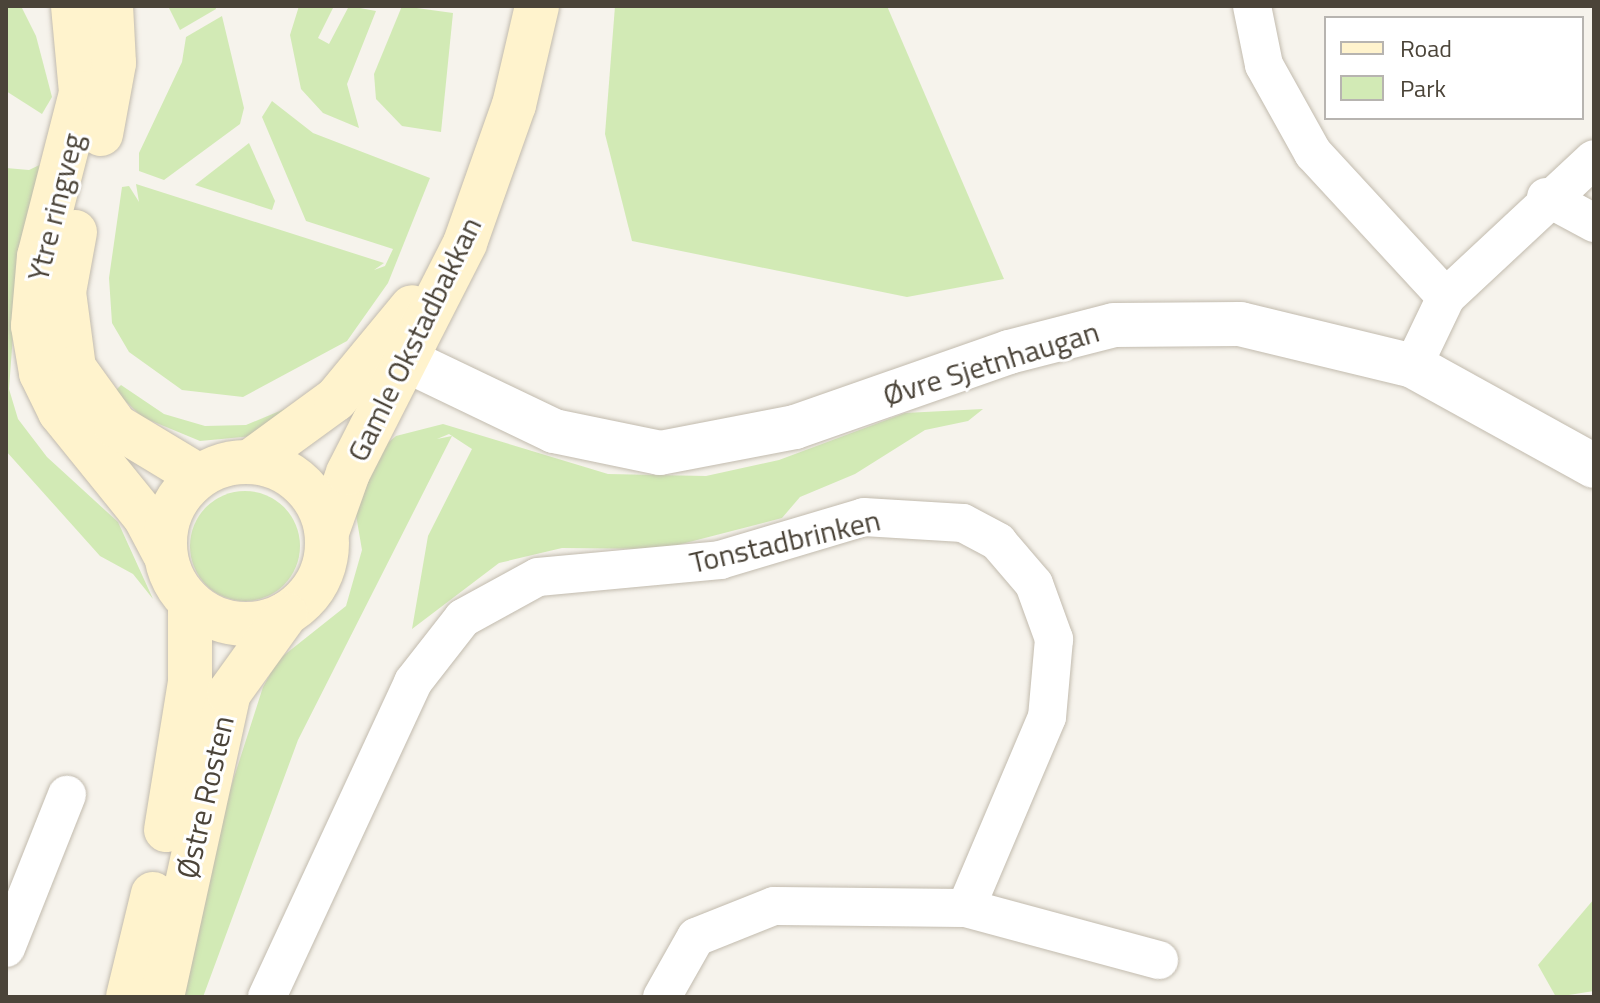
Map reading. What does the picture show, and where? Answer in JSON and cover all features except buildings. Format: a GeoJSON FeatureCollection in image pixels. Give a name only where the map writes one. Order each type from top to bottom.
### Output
{"type":"FeatureCollection","features":[{"type":"Feature","properties":{"kind":"main road","name":"Gamle Okstadbakkan"},"geometry":{"type":"LineString","coordinates":[[327,532],[460,194],[514,6]]}},
{"type":"Feature","properties":{"kind":"main road","name":"Gamle Okstadbakkan"},"geometry":{"type":"LineString","coordinates":[[251,461],[398,354],[481,203],[537,6]]}},
{"type":"Feature","properties":{"kind":"main road","name":"Ytre ringveg"},"geometry":{"type":"LineString","coordinates":[[82,8],[109,97],[68,258],[64,327],[74,368],[96,406],[153,453],[199,476]]}},
{"type":"Feature","properties":{"kind":"main road","name":"Ytre ringveg"},"geometry":{"type":"LineString","coordinates":[[82,8],[80,104],[39,256],[33,326],[41,373],[60,412],[145,517],[164,552]]}},
{"type":"Feature","properties":{"kind":"main road"},"geometry":{"type":"LineString","coordinates":[[251,461],[302,483],[327,532],[319,579],[286,614],[236,624],[190,603],[164,552],[171,509],[199,476],[251,461]]}},
{"type":"Feature","properties":{"kind":"main road","name":"Østre Rosten"},"geometry":{"type":"LineString","coordinates":[[128,997],[172,803],[190,681],[190,603]]}},
{"type":"Feature","properties":{"kind":"main road","name":"Østre Rosten"},"geometry":{"type":"LineString","coordinates":[[162,997],[229,693],[286,614]]}},
{"type":"Feature","properties":{"kind":"street"},"geometry":{"type":"LineString","coordinates":[[1252,6],[1264,65],[1313,153],[1446,297]]}},
{"type":"Feature","properties":{"kind":"street"},"geometry":{"type":"LineString","coordinates":[[1413,366],[1446,297],[1546,197],[1594,159]]}},
{"type":"Feature","properties":{"kind":"street"},"geometry":{"type":"LineString","coordinates":[[1546,197],[1594,223]]}},
{"type":"Feature","properties":{"kind":"street","name":"Øvre Sjetnhaugan"},"geometry":{"type":"LineString","coordinates":[[398,354],[554,431],[660,453],[795,427],[1009,352],[1114,325],[1240,324],[1413,366],[1594,466]]}},
{"type":"Feature","properties":{"kind":"street","name":"Tonstadbrinken"},"geometry":{"type":"LineString","coordinates":[[267,997],[413,682],[463,618],[538,577],[720,560],[864,517],[963,523],[998,542],[1034,584],[1054,639],[1047,717],[966,908]]}},
{"type":"Feature","properties":{"kind":"street"},"geometry":{"type":"LineString","coordinates":[[6,948],[67,795]]}},
{"type":"Feature","properties":{"kind":"street"},"geometry":{"type":"LineString","coordinates":[[662,997],[696,937],[774,906],[966,908],[1159,960]]}},
{"type":"Feature","properties":{"kind":"green space"},"geometry":{"type":"Polygon","coordinates":[[[6,6],[21,6],[36,36],[52,97],[42,114],[6,91],[6,6]]]}},
{"type":"Feature","properties":{"kind":"green space"},"geometry":{"type":"Polygon","coordinates":[[[168,6],[215,6],[216,9],[180,30],[168,6]]]}},
{"type":"Feature","properties":{"kind":"green space"},"geometry":{"type":"Polygon","coordinates":[[[299,6],[334,6],[318,38],[329,44],[349,6],[376,11],[347,84],[359,128],[323,113],[301,89],[290,35],[299,6]]]}},
{"type":"Feature","properties":{"kind":"green space"},"geometry":{"type":"Polygon","coordinates":[[[402,6],[453,13],[441,132],[402,126],[376,99],[374,74],[402,6]]]}},
{"type":"Feature","properties":{"kind":"green space"},"geometry":{"type":"Polygon","coordinates":[[[615,6],[887,6],[1004,279],[907,297],[632,241],[605,134],[615,6]]]}},
{"type":"Feature","properties":{"kind":"green space"},"geometry":{"type":"Polygon","coordinates":[[[222,16],[244,108],[240,124],[164,180],[139,171],[139,153],[182,62],[186,37],[222,16]]]}},
{"type":"Feature","properties":{"kind":"green space"},"geometry":{"type":"Polygon","coordinates":[[[272,101],[313,133],[430,178],[388,283],[347,341],[243,397],[182,390],[129,352],[112,323],[109,278],[122,187],[129,186],[139,202],[136,184],[384,263],[374,270],[385,266],[393,249],[306,221],[262,117],[272,101]]]}},
{"type":"Feature","properties":{"kind":"green space"},"geometry":{"type":"Polygon","coordinates":[[[249,143],[275,201],[272,210],[195,185],[249,143]]]}},
{"type":"Feature","properties":{"kind":"green space"},"geometry":{"type":"Polygon","coordinates":[[[50,160],[16,294],[9,389],[18,419],[47,457],[118,522],[153,599],[133,574],[100,556],[6,451],[6,168],[29,170],[50,160]]]}},
{"type":"Feature","properties":{"kind":"green space"},"geometry":{"type":"Polygon","coordinates":[[[121,385],[164,414],[205,426],[246,425],[294,405],[263,435],[200,441],[142,417],[115,391],[121,385]]]}},
{"type":"Feature","properties":{"kind":"green space"},"geometry":{"type":"Polygon","coordinates":[[[983,409],[968,421],[925,430],[855,474],[800,497],[782,518],[662,549],[562,548],[499,563],[412,629],[428,536],[472,449],[449,434],[437,439],[452,436],[298,740],[203,997],[182,997],[212,846],[263,687],[278,660],[346,606],[362,550],[355,509],[383,447],[396,436],[443,424],[608,474],[706,476],[779,460],[905,413],[983,409]]]}},
{"type":"Feature","properties":{"kind":"green space"},"geometry":{"type":"Polygon","coordinates":[[[245,491],[266,495],[284,507],[296,525],[300,546],[296,567],[284,585],[266,597],[245,601],[224,597],[206,585],[194,567],[190,546],[194,525],[206,507],[224,495],[245,491]]]}},
{"type":"Feature","properties":{"kind":"green space"},"geometry":{"type":"Polygon","coordinates":[[[1594,899],[1594,991],[1556,997],[1538,965],[1594,899]]]}}]}
